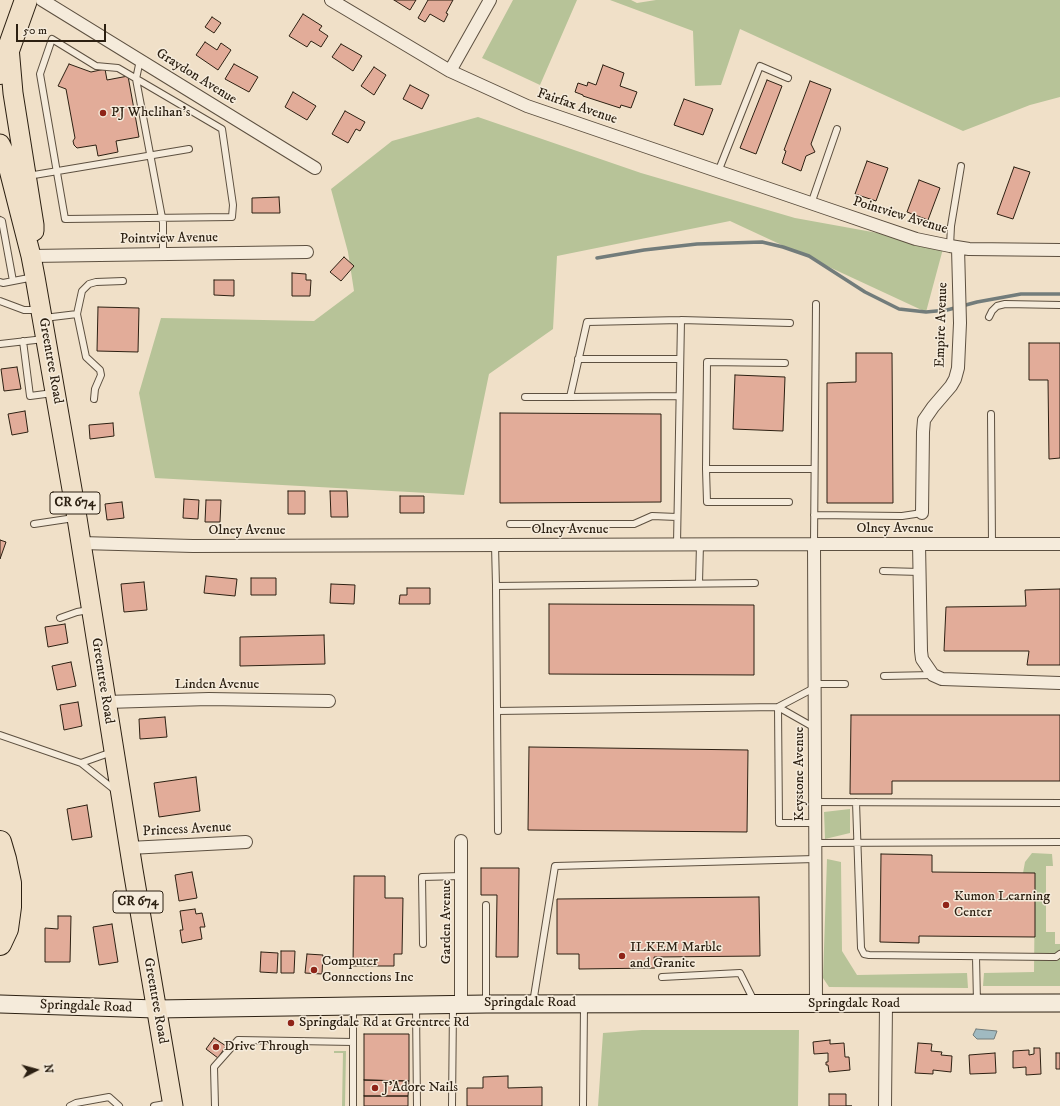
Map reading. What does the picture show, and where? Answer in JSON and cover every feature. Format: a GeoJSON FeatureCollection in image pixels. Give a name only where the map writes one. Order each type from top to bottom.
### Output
{"type":"FeatureCollection","features":[{"type":"Feature","properties":{"kind":"highway"},"geometry":{"type":"LineString","coordinates":[[0,73],[26,0]]}},
{"type":"Feature","properties":{"kind":"highway"},"geometry":{"type":"LineString","coordinates":[[0,842],[10,883],[10,907],[7,929],[0,944]]}},
{"type":"Feature","properties":{"kind":"main road","name":"Greentree Road"},"geometry":{"type":"LineString","coordinates":[[9,45],[19,177],[34,225],[31,256],[77,518],[120,794],[173,1104]]}},
{"type":"Feature","properties":{"kind":"main road","name":"Greentree Road"},"geometry":{"type":"LineString","coordinates":[[0,144],[4,154],[19,177]]}},
{"type":"Feature","properties":{"kind":"main road","name":"Springdale Road"},"geometry":{"type":"LineString","coordinates":[[0,1004],[156,1009],[533,1003],[1060,1003]]}},
{"type":"Feature","properties":{"kind":"street","name":"Graydon Avenue"},"geometry":{"type":"LineString","coordinates":[[42,0],[57,4],[140,60],[315,168]]}},
{"type":"Feature","properties":{"kind":"street","name":"Fairfax Avenue"},"geometry":{"type":"LineString","coordinates":[[331,0],[450,71],[528,106],[828,209]]}},
{"type":"Feature","properties":{"kind":"street"},"geometry":{"type":"LineString","coordinates":[[450,71],[490,0]]}},
{"type":"Feature","properties":{"kind":"street","name":"Pointview Avenue"},"geometry":{"type":"LineString","coordinates":[[828,209],[916,239],[954,247],[1060,250]]}},
{"type":"Feature","properties":{"kind":"street","name":"Empire Avenue"},"geometry":{"type":"LineString","coordinates":[[922,512],[922,432],[924,420],[927,414],[951,386],[958,368],[960,323],[954,247]]}},
{"type":"Feature","properties":{"kind":"street","name":"Pointview Avenue"},"geometry":{"type":"LineString","coordinates":[[31,256],[307,252]]}},
{"type":"Feature","properties":{"kind":"street","name":"Olney Avenue"},"geometry":{"type":"LineString","coordinates":[[81,543],[194,546],[1060,544]]}},
{"type":"Feature","properties":{"kind":"street","name":"Keystone Avenue"},"geometry":{"type":"LineString","coordinates":[[814,544],[816,1004]]}},
{"type":"Feature","properties":{"kind":"street"},"geometry":{"type":"LineString","coordinates":[[919,544],[921,651],[922,659],[933,675],[942,679],[1060,683]]}},
{"type":"Feature","properties":{"kind":"street","name":"Linden Avenue"},"geometry":{"type":"LineString","coordinates":[[106,702],[209,699],[329,701]]}},
{"type":"Feature","properties":{"kind":"street","name":"Garden Avenue"},"geometry":{"type":"LineString","coordinates":[[457,1004],[462,841]]}},
{"type":"Feature","properties":{"kind":"street","name":"Princess Avenue"},"geometry":{"type":"LineString","coordinates":[[129,848],[246,842]]}},
{"type":"Feature","properties":{"kind":"street"},"geometry":{"type":"LineString","coordinates":[[885,1106],[886,1004]]}},
{"type":"Feature","properties":{"kind":"lane"},"geometry":{"type":"LineString","coordinates":[[52,39],[96,66],[118,68],[222,129],[233,205],[232,217],[65,219],[56,170],[40,74],[52,39]]}},
{"type":"Feature","properties":{"kind":"lane"},"geometry":{"type":"LineString","coordinates":[[140,60],[136,79],[162,218],[163,255]]}},
{"type":"Feature","properties":{"kind":"lane"},"geometry":{"type":"LineString","coordinates":[[718,172],[760,66],[788,78]]}},
{"type":"Feature","properties":{"kind":"lane"},"geometry":{"type":"LineString","coordinates":[[811,204],[837,130]]}},
{"type":"Feature","properties":{"kind":"lane"},"geometry":{"type":"LineString","coordinates":[[19,177],[189,148]]}},
{"type":"Feature","properties":{"kind":"lane"},"geometry":{"type":"LineString","coordinates":[[954,247],[951,226],[962,166]]}},
{"type":"Feature","properties":{"kind":"lane"},"geometry":{"type":"LineString","coordinates":[[0,220],[2,221],[13,281]]}},
{"type":"Feature","properties":{"kind":"lane"},"geometry":{"type":"LineString","coordinates":[[0,282],[3,283],[35,277]]}},
{"type":"Feature","properties":{"kind":"lane"},"geometry":{"type":"LineString","coordinates":[[94,399],[95,389],[101,375],[100,370],[86,357],[77,314],[82,291],[89,284],[96,282],[123,281]]}},
{"type":"Feature","properties":{"kind":"lane"},"geometry":{"type":"LineString","coordinates":[[0,301],[24,310],[42,314],[77,314]]}},
{"type":"Feature","properties":{"kind":"lane"},"geometry":{"type":"LineString","coordinates":[[814,544],[816,304]]}},
{"type":"Feature","properties":{"kind":"lane"},"geometry":{"type":"LineString","coordinates":[[989,317],[997,306],[1005,304],[1060,305]]}},
{"type":"Feature","properties":{"kind":"lane"},"geometry":{"type":"LineString","coordinates":[[677,544],[681,320]]}},
{"type":"Feature","properties":{"kind":"lane"},"geometry":{"type":"LineString","coordinates":[[570,397],[587,322],[681,320],[790,323]]}},
{"type":"Feature","properties":{"kind":"lane"},"geometry":{"type":"LineString","coordinates":[[0,344],[46,338]]}},
{"type":"Feature","properties":{"kind":"lane"},"geometry":{"type":"LineString","coordinates":[[23,341],[30,396],[56,393]]}},
{"type":"Feature","properties":{"kind":"lane"},"geometry":{"type":"LineString","coordinates":[[578,359],[680,359]]}},
{"type":"Feature","properties":{"kind":"lane"},"geometry":{"type":"LineString","coordinates":[[785,363],[707,362],[706,469],[707,502],[789,502]]}},
{"type":"Feature","properties":{"kind":"lane"},"geometry":{"type":"LineString","coordinates":[[525,397],[679,396]]}},
{"type":"Feature","properties":{"kind":"lane"},"geometry":{"type":"LineString","coordinates":[[991,414],[992,544]]}},
{"type":"Feature","properties":{"kind":"lane"},"geometry":{"type":"LineString","coordinates":[[706,469],[814,469]]}},
{"type":"Feature","properties":{"kind":"lane"},"geometry":{"type":"LineString","coordinates":[[814,515],[902,516],[922,512]]}},
{"type":"Feature","properties":{"kind":"lane"},"geometry":{"type":"LineString","coordinates":[[510,524],[634,524],[652,516],[677,517]]}},
{"type":"Feature","properties":{"kind":"lane"},"geometry":{"type":"LineString","coordinates":[[34,524],[77,518]]}},
{"type":"Feature","properties":{"kind":"lane"},"geometry":{"type":"LineString","coordinates":[[699,583],[700,544]]}},
{"type":"Feature","properties":{"kind":"lane"},"geometry":{"type":"LineString","coordinates":[[495,545],[498,831]]}},
{"type":"Feature","properties":{"kind":"lane"},"geometry":{"type":"LineString","coordinates":[[883,571],[920,572]]}},
{"type":"Feature","properties":{"kind":"lane"},"geometry":{"type":"LineString","coordinates":[[496,586],[754,583]]}},
{"type":"Feature","properties":{"kind":"lane"},"geometry":{"type":"LineString","coordinates":[[60,618],[77,612],[91,610]]}},
{"type":"Feature","properties":{"kind":"lane"},"geometry":{"type":"LineString","coordinates":[[884,676],[933,675]]}},
{"type":"Feature","properties":{"kind":"lane"},"geometry":{"type":"LineString","coordinates":[[497,711],[778,707],[814,686],[845,684]]}},
{"type":"Feature","properties":{"kind":"lane"},"geometry":{"type":"LineString","coordinates":[[778,707],[815,728]]}},
{"type":"Feature","properties":{"kind":"lane"},"geometry":{"type":"LineString","coordinates":[[778,707],[779,823],[815,823]]}},
{"type":"Feature","properties":{"kind":"lane"},"geometry":{"type":"LineString","coordinates":[[0,735],[81,762],[120,794]]}},
{"type":"Feature","properties":{"kind":"lane"},"geometry":{"type":"LineString","coordinates":[[81,762],[114,751]]}},
{"type":"Feature","properties":{"kind":"lane"},"geometry":{"type":"LineString","coordinates":[[815,802],[1060,803]]}},
{"type":"Feature","properties":{"kind":"lane"},"geometry":{"type":"LineString","coordinates":[[856,802],[856,843],[861,948],[864,954],[869,956],[976,957],[1056,957],[1060,954]]}},
{"type":"Feature","properties":{"kind":"lane"},"geometry":{"type":"LineString","coordinates":[[815,843],[1060,842]]}},
{"type":"Feature","properties":{"kind":"lane"},"geometry":{"type":"LineString","coordinates":[[533,1003],[555,866],[815,859]]}},
{"type":"Feature","properties":{"kind":"lane"},"geometry":{"type":"LineString","coordinates":[[422,944],[422,877],[462,876]]}},
{"type":"Feature","properties":{"kind":"lane"},"geometry":{"type":"LineString","coordinates":[[486,904],[486,1004]]}},
{"type":"Feature","properties":{"kind":"lane"},"geometry":{"type":"LineString","coordinates":[[976,957],[976,1004]]}},
{"type":"Feature","properties":{"kind":"lane"},"geometry":{"type":"LineString","coordinates":[[662,977],[740,973],[755,1004]]}},
{"type":"Feature","properties":{"kind":"lane"},"geometry":{"type":"LineString","coordinates":[[583,1106],[584,1003]]}},
{"type":"Feature","properties":{"kind":"lane"},"geometry":{"type":"LineString","coordinates":[[416,1004],[418,1055],[417,1106]]}},
{"type":"Feature","properties":{"kind":"lane"},"geometry":{"type":"LineString","coordinates":[[452,1106],[457,1004]]}},
{"type":"Feature","properties":{"kind":"lane"},"geometry":{"type":"LineString","coordinates":[[353,1006],[353,1106]]}},
{"type":"Feature","properties":{"kind":"lane"},"geometry":{"type":"LineString","coordinates":[[215,1106],[214,1067],[238,1040],[353,1042]]}},
{"type":"Feature","properties":{"kind":"lane"},"geometry":{"type":"LineString","coordinates":[[70,1106],[76,1103],[109,1097],[119,1106]]}},
{"type":"Feature","properties":{"kind":"lane"},"geometry":{"type":"LineString","coordinates":[[154,1106],[173,1104]]}},
{"type":"Feature","properties":{"kind":"green space"},"geometry":{"type":"Polygon","coordinates":[[[513,0],[577,0],[540,85],[482,58],[513,0]]]}},
{"type":"Feature","properties":{"kind":"green space"},"geometry":{"type":"Polygon","coordinates":[[[610,0],[631,0],[637,3],[656,0],[1060,0],[1060,97],[1030,105],[963,131],[740,29],[721,85],[695,86],[693,31],[610,0]]]}},
{"type":"Feature","properties":{"kind":"green space"},"geometry":{"type":"Polygon","coordinates":[[[478,117],[641,173],[795,218],[944,245],[926,312],[730,221],[557,256],[553,329],[489,374],[464,495],[155,478],[139,393],[161,318],[314,321],[354,291],[348,252],[331,189],[392,141],[478,117]]]}},
{"type":"Feature","properties":{"kind":"green space"},"geometry":{"type":"Polygon","coordinates":[[[850,809],[850,833],[825,839],[824,812],[850,809]]]}},
{"type":"Feature","properties":{"kind":"green space"},"geometry":{"type":"Polygon","coordinates":[[[1032,853],[1052,854],[1053,866],[1046,866],[1046,932],[1055,932],[1055,944],[1060,944],[1060,986],[983,986],[984,973],[1034,972],[1035,873],[1023,873],[1025,862],[1032,853]]]}},
{"type":"Feature","properties":{"kind":"green space"},"geometry":{"type":"Polygon","coordinates":[[[827,859],[841,862],[842,951],[857,975],[967,973],[968,988],[829,987],[823,978],[827,859]]]}},
{"type":"Feature","properties":{"kind":"green space"},"geometry":{"type":"Polygon","coordinates":[[[642,1030],[799,1030],[798,1106],[598,1106],[603,1033],[642,1030]]]}},
{"type":"Feature","properties":{"kind":"green space"},"geometry":{"type":"Polygon","coordinates":[[[334,1051],[346,1051],[345,1106],[342,1106],[343,1053],[334,1053],[334,1051]]]}},
{"type":"Feature","properties":{"kind":"water"},"geometry":{"type":"Polygon","coordinates":[[[976,1029],[997,1031],[994,1039],[977,1039],[973,1035],[976,1029]]]}},
{"type":"Feature","properties":{"kind":"building"},"geometry":{"type":"Polygon","coordinates":[[[394,0],[416,0],[410,10],[394,0]]]}},
{"type":"Feature","properties":{"kind":"building"},"geometry":{"type":"Polygon","coordinates":[[[428,0],[453,0],[446,13],[448,14],[444,22],[430,14],[425,22],[418,18],[428,0]]]}},
{"type":"Feature","properties":{"kind":"building"},"geometry":{"type":"Polygon","coordinates":[[[303,14],[322,26],[319,30],[328,36],[321,47],[311,41],[307,47],[289,36],[303,14]]]}},
{"type":"Feature","properties":{"kind":"building"},"geometry":{"type":"Polygon","coordinates":[[[212,17],[221,23],[214,33],[205,27],[212,17]]]}},
{"type":"Feature","properties":{"kind":"building"},"geometry":{"type":"Polygon","coordinates":[[[205,42],[217,50],[221,43],[231,50],[218,70],[196,55],[205,42]]]}},
{"type":"Feature","properties":{"kind":"building"},"geometry":{"type":"Polygon","coordinates":[[[341,44],[362,56],[353,71],[332,57],[341,44]]]}},
{"type":"Feature","properties":{"kind":"building","name":"PJ Whelihan's"},"geometry":{"type":"Polygon","coordinates":[[[69,64],[91,72],[105,69],[107,80],[128,76],[139,137],[116,141],[118,152],[98,156],[96,145],[77,148],[74,145],[73,141],[75,138],[66,89],[58,86],[69,64]]]}},
{"type":"Feature","properties":{"kind":"building"},"geometry":{"type":"Polygon","coordinates":[[[234,64],[258,77],[249,92],[225,79],[234,64]]]}},
{"type":"Feature","properties":{"kind":"building"},"geometry":{"type":"Polygon","coordinates":[[[603,65],[624,73],[620,86],[637,92],[631,108],[621,105],[620,108],[575,92],[578,83],[587,86],[588,82],[596,85],[603,65]]]}},
{"type":"Feature","properties":{"kind":"building"},"geometry":{"type":"Polygon","coordinates":[[[374,67],[386,75],[374,95],[361,86],[374,67]]]}},
{"type":"Feature","properties":{"kind":"building"},"geometry":{"type":"Polygon","coordinates":[[[767,80],[782,86],[756,154],[740,148],[767,80]]]}},
{"type":"Feature","properties":{"kind":"building"},"geometry":{"type":"Polygon","coordinates":[[[810,81],[831,89],[811,144],[815,152],[806,156],[801,171],[782,163],[786,151],[784,150],[810,81]]]}},
{"type":"Feature","properties":{"kind":"building"},"geometry":{"type":"Polygon","coordinates":[[[410,85],[429,95],[422,109],[403,99],[410,85]]]}},
{"type":"Feature","properties":{"kind":"building"},"geometry":{"type":"Polygon","coordinates":[[[293,92],[316,106],[307,120],[285,107],[293,92]]]}},
{"type":"Feature","properties":{"kind":"building"},"geometry":{"type":"Polygon","coordinates":[[[684,99],[713,109],[703,135],[674,125],[684,99]]]}},
{"type":"Feature","properties":{"kind":"building"},"geometry":{"type":"Polygon","coordinates":[[[345,111],[365,122],[360,131],[356,129],[348,143],[332,134],[345,111]]]}},
{"type":"Feature","properties":{"kind":"building"},"geometry":{"type":"Polygon","coordinates":[[[867,161],[888,168],[876,201],[855,194],[867,161]]]}},
{"type":"Feature","properties":{"kind":"building"},"geometry":{"type":"Polygon","coordinates":[[[1014,167],[1030,172],[1013,219],[997,214],[1014,167]]]}},
{"type":"Feature","properties":{"kind":"building"},"geometry":{"type":"Polygon","coordinates":[[[919,180],[940,188],[928,220],[907,212],[919,180]]]}},
{"type":"Feature","properties":{"kind":"building"},"geometry":{"type":"Polygon","coordinates":[[[279,197],[280,213],[252,213],[252,198],[279,197]]]}},
{"type":"Feature","properties":{"kind":"building"},"geometry":{"type":"Polygon","coordinates":[[[344,257],[354,266],[341,281],[330,272],[344,257]]]}},
{"type":"Feature","properties":{"kind":"building"},"geometry":{"type":"Polygon","coordinates":[[[292,273],[306,274],[306,280],[311,280],[310,296],[292,296],[292,273]]]}},
{"type":"Feature","properties":{"kind":"building"},"geometry":{"type":"Polygon","coordinates":[[[214,280],[234,280],[234,296],[214,295],[214,280]]]}},
{"type":"Feature","properties":{"kind":"building"},"geometry":{"type":"Polygon","coordinates":[[[98,307],[139,308],[138,352],[97,351],[98,307]]]}},
{"type":"Feature","properties":{"kind":"building"},"geometry":{"type":"Polygon","coordinates":[[[1029,343],[1060,343],[1060,458],[1049,459],[1048,380],[1029,380],[1029,343]]]}},
{"type":"Feature","properties":{"kind":"building"},"geometry":{"type":"Polygon","coordinates":[[[856,353],[892,353],[893,503],[827,503],[827,383],[856,382],[856,353]]]}},
{"type":"Feature","properties":{"kind":"building"},"geometry":{"type":"Polygon","coordinates":[[[17,367],[21,389],[4,391],[1,369],[17,367]]]}},
{"type":"Feature","properties":{"kind":"building"},"geometry":{"type":"Polygon","coordinates":[[[735,375],[785,377],[783,431],[733,429],[735,375]]]}},
{"type":"Feature","properties":{"kind":"building"},"geometry":{"type":"Polygon","coordinates":[[[25,411],[28,432],[12,435],[8,414],[25,411]]]}},
{"type":"Feature","properties":{"kind":"building"},"geometry":{"type":"Polygon","coordinates":[[[500,413],[661,414],[661,502],[500,503],[500,413]]]}},
{"type":"Feature","properties":{"kind":"building"},"geometry":{"type":"Polygon","coordinates":[[[113,423],[114,436],[90,439],[89,425],[113,423]]]}},
{"type":"Feature","properties":{"kind":"building"},"geometry":{"type":"Polygon","coordinates":[[[288,491],[305,491],[305,514],[288,514],[288,491]]]}},
{"type":"Feature","properties":{"kind":"building"},"geometry":{"type":"Polygon","coordinates":[[[330,491],[347,491],[348,517],[331,517],[330,491]]]}},
{"type":"Feature","properties":{"kind":"building"},"geometry":{"type":"Polygon","coordinates":[[[400,496],[424,496],[424,513],[400,513],[400,496]]]}},
{"type":"Feature","properties":{"kind":"building"},"geometry":{"type":"Polygon","coordinates":[[[184,499],[199,500],[198,519],[183,518],[184,499]]]}},
{"type":"Feature","properties":{"kind":"building"},"geometry":{"type":"Polygon","coordinates":[[[206,500],[221,500],[220,522],[205,522],[206,500]]]}},
{"type":"Feature","properties":{"kind":"building"},"geometry":{"type":"Polygon","coordinates":[[[122,502],[124,518],[107,520],[105,504],[122,502]]]}},
{"type":"Feature","properties":{"kind":"building"},"geometry":{"type":"Polygon","coordinates":[[[0,540],[6,542],[0,559],[0,540]]]}},
{"type":"Feature","properties":{"kind":"building"},"geometry":{"type":"Polygon","coordinates":[[[206,576],[237,579],[235,596],[204,593],[206,576]]]}},
{"type":"Feature","properties":{"kind":"building"},"geometry":{"type":"Polygon","coordinates":[[[251,578],[276,578],[276,595],[251,595],[251,578]]]}},
{"type":"Feature","properties":{"kind":"building"},"geometry":{"type":"Polygon","coordinates":[[[144,582],[147,610],[124,612],[121,584],[144,582]]]}},
{"type":"Feature","properties":{"kind":"building"},"geometry":{"type":"Polygon","coordinates":[[[331,584],[355,585],[354,604],[330,603],[331,584]]]}},
{"type":"Feature","properties":{"kind":"building"},"geometry":{"type":"Polygon","coordinates":[[[407,588],[430,588],[430,604],[399,604],[400,595],[407,595],[407,588]]]}},
{"type":"Feature","properties":{"kind":"building"},"geometry":{"type":"Polygon","coordinates":[[[1060,589],[1060,665],[1027,665],[1029,651],[944,651],[946,607],[1026,606],[1025,590],[1060,589]]]}},
{"type":"Feature","properties":{"kind":"building"},"geometry":{"type":"Polygon","coordinates":[[[549,604],[754,605],[754,675],[549,674],[549,604]]]}},
{"type":"Feature","properties":{"kind":"building"},"geometry":{"type":"Polygon","coordinates":[[[65,624],[68,643],[48,647],[45,627],[65,624]]]}},
{"type":"Feature","properties":{"kind":"building"},"geometry":{"type":"Polygon","coordinates":[[[324,635],[325,664],[240,666],[240,637],[324,635]]]}},
{"type":"Feature","properties":{"kind":"building"},"geometry":{"type":"Polygon","coordinates":[[[71,662],[76,686],[57,690],[52,666],[71,662]]]}},
{"type":"Feature","properties":{"kind":"building"},"geometry":{"type":"Polygon","coordinates":[[[78,702],[82,726],[64,730],[60,705],[78,702]]]}},
{"type":"Feature","properties":{"kind":"building"},"geometry":{"type":"Polygon","coordinates":[[[851,715],[1060,715],[1060,781],[892,781],[892,794],[850,794],[851,715]]]}},
{"type":"Feature","properties":{"kind":"building"},"geometry":{"type":"Polygon","coordinates":[[[165,717],[167,737],[140,739],[139,719],[165,717]]]}},
{"type":"Feature","properties":{"kind":"building"},"geometry":{"type":"Polygon","coordinates":[[[529,747],[748,750],[747,832],[528,830],[529,747]]]}},
{"type":"Feature","properties":{"kind":"building"},"geometry":{"type":"Polygon","coordinates":[[[196,777],[200,811],[159,817],[154,783],[196,777]]]}},
{"type":"Feature","properties":{"kind":"building"},"geometry":{"type":"Polygon","coordinates":[[[87,805],[92,837],[72,840],[67,809],[87,805]]]}},
{"type":"Feature","properties":{"kind":"building"},"geometry":{"type":"Polygon","coordinates":[[[881,854],[932,855],[932,872],[1035,873],[1035,937],[919,936],[919,943],[880,942],[881,854]]]}},
{"type":"Feature","properties":{"kind":"building"},"geometry":{"type":"Polygon","coordinates":[[[481,868],[519,868],[518,957],[496,957],[497,895],[481,895],[481,868]]]}},
{"type":"Feature","properties":{"kind":"building"},"geometry":{"type":"Polygon","coordinates":[[[192,872],[197,898],[179,901],[175,875],[192,872]]]}},
{"type":"Feature","properties":{"kind":"building"},"geometry":{"type":"Polygon","coordinates":[[[354,876],[385,876],[385,898],[403,898],[402,954],[394,954],[394,966],[353,966],[354,876]]]}},
{"type":"Feature","properties":{"kind":"building"},"geometry":{"type":"Polygon","coordinates":[[[759,897],[760,956],[654,957],[655,968],[579,969],[579,954],[557,954],[557,899],[759,897]]]}},
{"type":"Feature","properties":{"kind":"building"},"geometry":{"type":"Polygon","coordinates":[[[195,909],[196,914],[202,913],[205,927],[200,927],[202,939],[182,943],[180,930],[183,930],[180,911],[195,909]]]}},
{"type":"Feature","properties":{"kind":"building"},"geometry":{"type":"Polygon","coordinates":[[[58,916],[71,916],[70,962],[45,962],[45,928],[58,929],[58,916]]]}},
{"type":"Feature","properties":{"kind":"building"},"geometry":{"type":"Polygon","coordinates":[[[112,924],[118,962],[99,965],[93,927],[112,924]]]}},
{"type":"Feature","properties":{"kind":"building"},"geometry":{"type":"Polygon","coordinates":[[[281,951],[295,951],[294,973],[281,973],[281,951]]]}},
{"type":"Feature","properties":{"kind":"building"},"geometry":{"type":"Polygon","coordinates":[[[261,952],[278,953],[277,973],[260,972],[261,952]]]}},
{"type":"Feature","properties":{"kind":"building"},"geometry":{"type":"Polygon","coordinates":[[[307,954],[323,955],[322,974],[305,973],[307,954]]]}},
{"type":"Feature","properties":{"kind":"building"},"geometry":{"type":"Polygon","coordinates":[[[364,1034],[409,1034],[409,1081],[364,1080],[364,1034]]]}},
{"type":"Feature","properties":{"kind":"building","name":"Drive Through"},"geometry":{"type":"Polygon","coordinates":[[[214,1038],[226,1046],[218,1058],[206,1049],[214,1038]]]}},
{"type":"Feature","properties":{"kind":"building"},"geometry":{"type":"Polygon","coordinates":[[[830,1040],[830,1044],[844,1043],[845,1057],[849,1057],[850,1070],[829,1072],[828,1065],[826,1065],[826,1062],[828,1062],[828,1053],[814,1054],[813,1042],[830,1040]]]}},
{"type":"Feature","properties":{"kind":"building"},"geometry":{"type":"Polygon","coordinates":[[[918,1043],[932,1044],[931,1051],[942,1052],[941,1055],[952,1056],[951,1072],[933,1070],[933,1074],[915,1073],[918,1043]]]}},
{"type":"Feature","properties":{"kind":"building"},"geometry":{"type":"Polygon","coordinates":[[[1034,1048],[1040,1048],[1041,1074],[1026,1075],[1026,1067],[1013,1068],[1013,1051],[1029,1050],[1029,1055],[1034,1054],[1034,1048]]]}},
{"type":"Feature","properties":{"kind":"building"},"geometry":{"type":"Polygon","coordinates":[[[995,1053],[996,1073],[970,1074],[969,1055],[995,1053]]]}},
{"type":"Feature","properties":{"kind":"building"},"geometry":{"type":"Polygon","coordinates":[[[1056,1053],[1060,1053],[1060,1069],[1056,1069],[1056,1053]]]}},
{"type":"Feature","properties":{"kind":"building"},"geometry":{"type":"Polygon","coordinates":[[[508,1076],[508,1088],[542,1087],[542,1106],[467,1106],[467,1088],[483,1088],[483,1077],[508,1076]]]}},
{"type":"Feature","properties":{"kind":"building"},"geometry":{"type":"Polygon","coordinates":[[[364,1080],[409,1081],[408,1096],[364,1096],[364,1080]]]}},
{"type":"Feature","properties":{"kind":"building"},"geometry":{"type":"Polygon","coordinates":[[[829,1094],[846,1094],[846,1106],[829,1106],[829,1094]]]}},
{"type":"Feature","properties":{"kind":"building"},"geometry":{"type":"Polygon","coordinates":[[[364,1096],[408,1096],[408,1106],[364,1106],[364,1096]]]}},
{"type":"Feature","properties":{"kind":"waterway"},"geometry":{"type":"LineString","coordinates":[[597,258],[644,250],[697,244],[762,242],[783,247],[809,256],[865,292],[899,309],[926,312],[947,310],[977,302],[1021,294],[1060,294]]}},
{"type":"Feature","properties":{"kind":"place","name":"PJ Whelihan's"},"geometry":{"type":"Point","coordinates":[103,113]}},
{"type":"Feature","properties":{"kind":"place","name":"Kumon Learning Center"},"geometry":{"type":"Point","coordinates":[946,905]}},
{"type":"Feature","properties":{"kind":"place","name":"ILKEM Marble and Granite"},"geometry":{"type":"Point","coordinates":[622,956]}},
{"type":"Feature","properties":{"kind":"place","name":"Computer Connections Inc"},"geometry":{"type":"Point","coordinates":[314,970]}},
{"type":"Feature","properties":{"kind":"place","name":"Springdale Rd at Greentree Rd"},"geometry":{"type":"Point","coordinates":[291,1023]}},
{"type":"Feature","properties":{"kind":"place","name":"Drive Through"},"geometry":{"type":"Point","coordinates":[216,1047]}},
{"type":"Feature","properties":{"kind":"place","name":"J'Adore Nails"},"geometry":{"type":"Point","coordinates":[375,1088]}}]}
